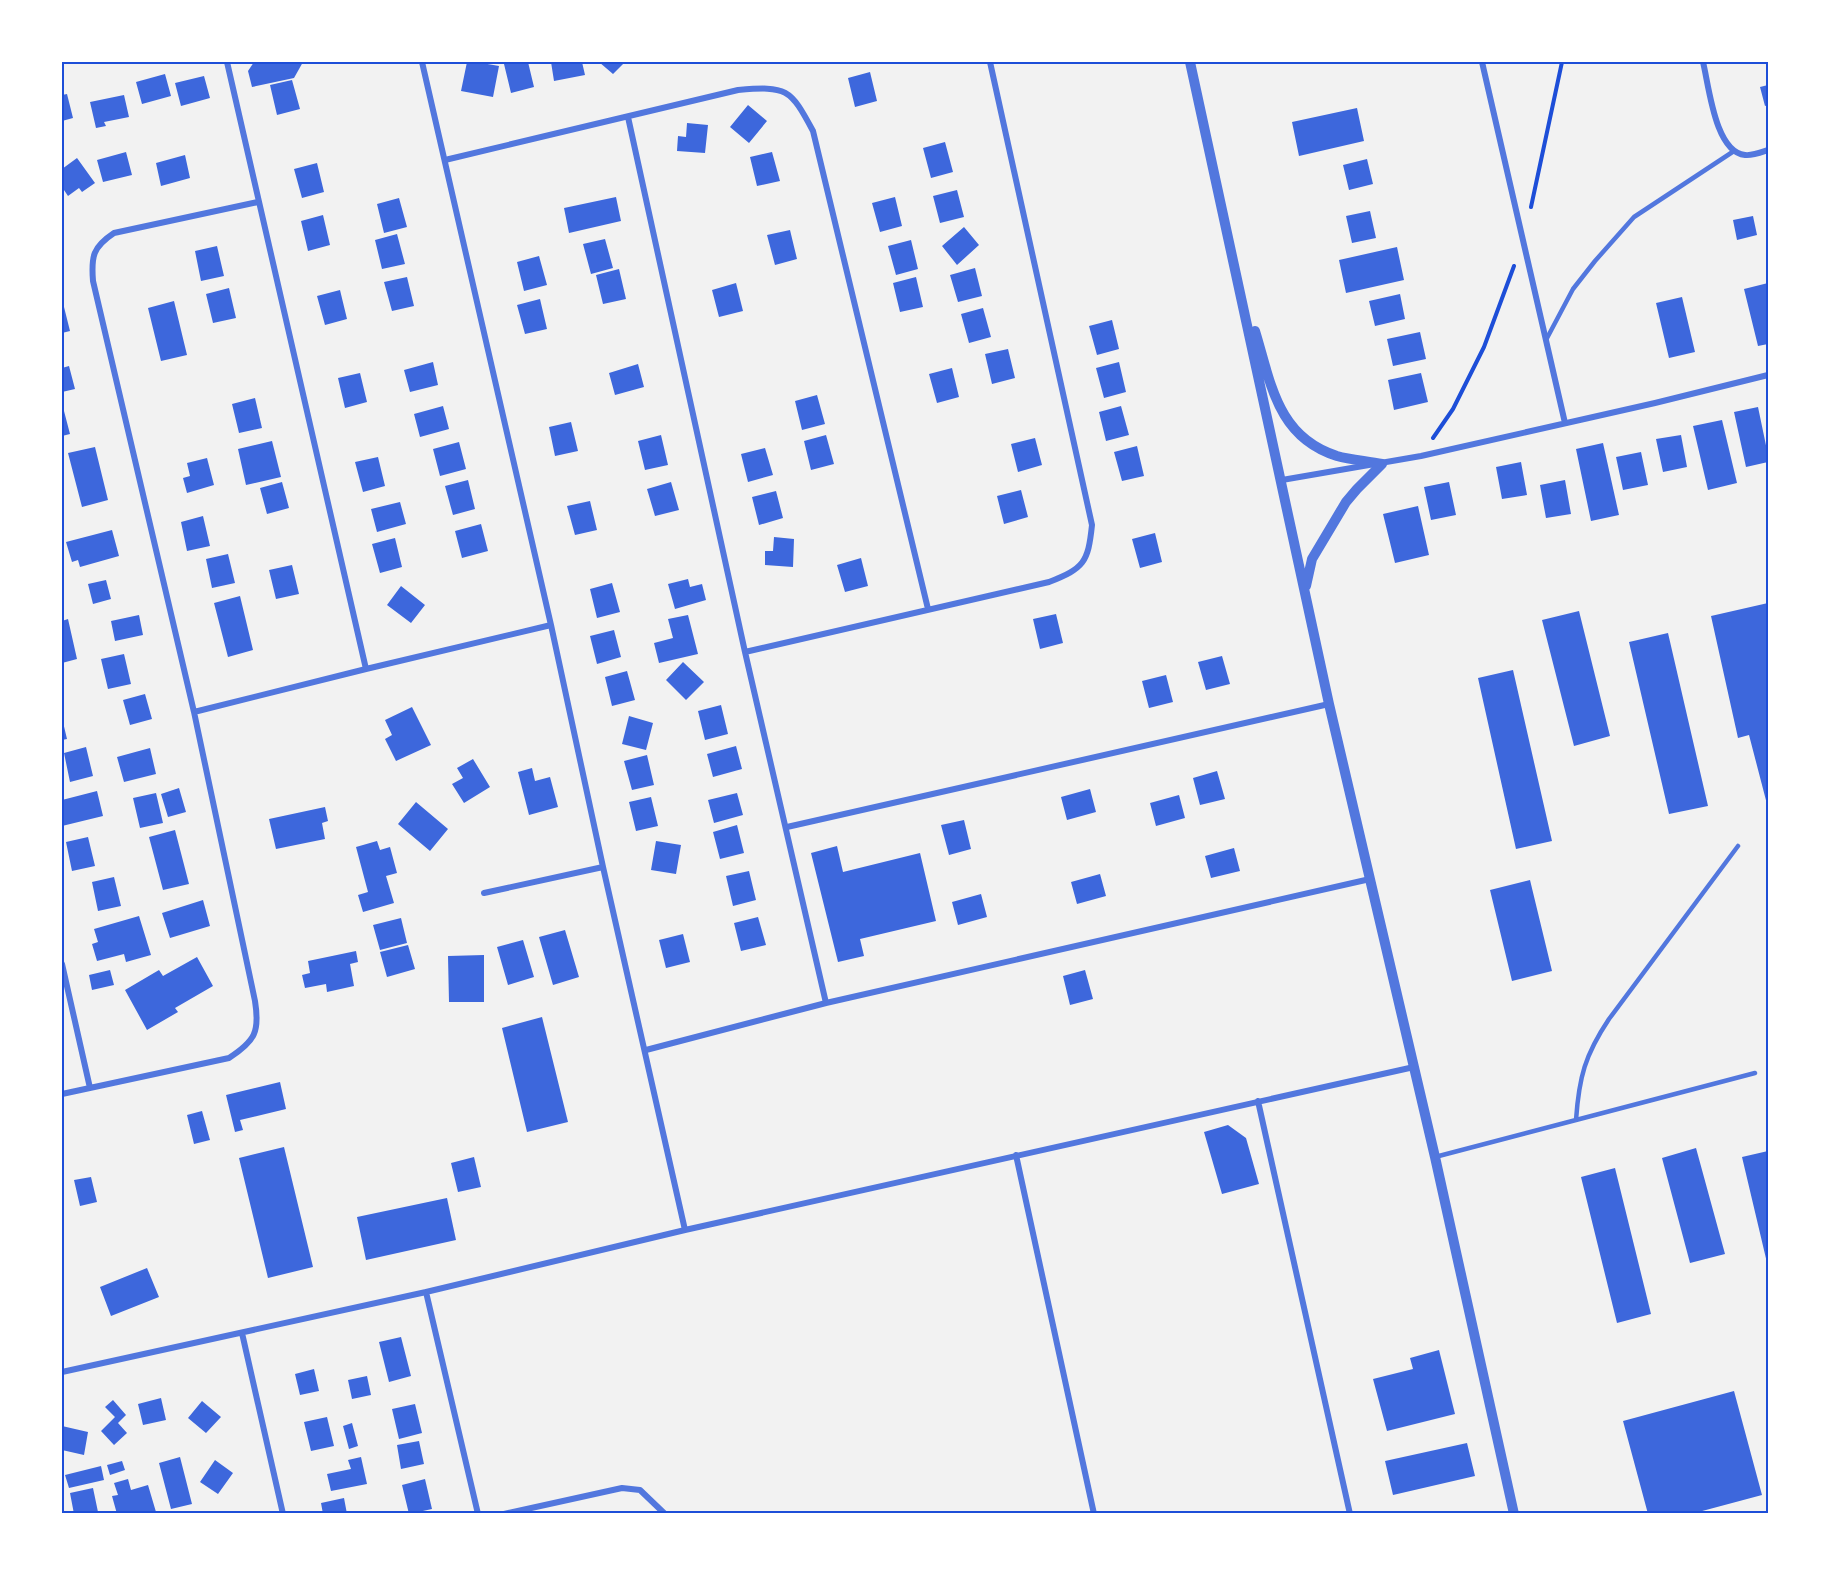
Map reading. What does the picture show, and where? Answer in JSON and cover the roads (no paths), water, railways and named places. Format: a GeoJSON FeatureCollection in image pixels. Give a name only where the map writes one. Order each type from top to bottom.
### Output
{"type":"FeatureCollection","features":[{"type":"Feature","properties":{"kind":"street"},"geometry":{"type":"LineString","coordinates":[[227,62],[366,669]]}},
{"type":"Feature","properties":{"kind":"street"},"geometry":{"type":"LineString","coordinates":[[422,62],[551,625],[685,1230]]}},
{"type":"Feature","properties":{"kind":"street"},"geometry":{"type":"LineString","coordinates":[[745,652],[1049,582],[1069,574],[1084,562],[1090,545],[1092,525],[990,62]]}},
{"type":"Feature","properties":{"kind":"street"},"geometry":{"type":"LineString","coordinates":[[1190,62],[1329,704],[1435,1157],[1514,1514]]}},
{"type":"Feature","properties":{"kind":"street"},"geometry":{"type":"LineString","coordinates":[[1482,62],[1565,423]]}},
{"type":"Feature","properties":{"kind":"street"},"geometry":{"type":"LineString","coordinates":[[1703,62],[1718,128],[1724,141],[1734,151],[1746,155],[1768,150]]}},
{"type":"Feature","properties":{"kind":"street"},"geometry":{"type":"LineString","coordinates":[[445,160],[738,90],[766,88],[785,92],[800,106],[813,131],[928,609]]}},
{"type":"Feature","properties":{"kind":"street"},"geometry":{"type":"LineString","coordinates":[[628,117],[745,652],[826,1002]]}},
{"type":"Feature","properties":{"kind":"street"},"geometry":{"type":"LineString","coordinates":[[62,1094],[229,1058],[245,1047],[255,1034],[258,1017],[255,1001],[194,712],[93,281],[92,266],[101,242],[114,233],[258,202]]}},
{"type":"Feature","properties":{"kind":"street"},"geometry":{"type":"LineString","coordinates":[[1232,254],[1278,406],[1288,423],[1320,449],[1338,456],[1382,464]]}},
{"type":"Feature","properties":{"kind":"street"},"geometry":{"type":"LineString","coordinates":[[1282,480],[1421,456],[1768,375]]}},
{"type":"Feature","properties":{"kind":"street"},"geometry":{"type":"LineString","coordinates":[[1305,591],[1312,559],[1318,547],[1346,502],[1382,464]]}},
{"type":"Feature","properties":{"kind":"street"},"geometry":{"type":"LineString","coordinates":[[194,712],[551,625]]}},
{"type":"Feature","properties":{"kind":"street"},"geometry":{"type":"LineString","coordinates":[[787,827],[1329,704]]}},
{"type":"Feature","properties":{"kind":"street"},"geometry":{"type":"LineString","coordinates":[[484,893],[603,867]]}},
{"type":"Feature","properties":{"kind":"street"},"geometry":{"type":"LineString","coordinates":[[645,1050],[826,1002],[1370,879]]}},
{"type":"Feature","properties":{"kind":"street"},"geometry":{"type":"LineString","coordinates":[[62,964],[90,1088]]}},
{"type":"Feature","properties":{"kind":"street"},"geometry":{"type":"LineString","coordinates":[[62,1372],[426,1292],[685,1230],[1414,1067]]}},
{"type":"Feature","properties":{"kind":"street"},"geometry":{"type":"LineString","coordinates":[[1258,1101],[1350,1514]]}},
{"type":"Feature","properties":{"kind":"street"},"geometry":{"type":"LineString","coordinates":[[1016,1155],[1095,1514]]}},
{"type":"Feature","properties":{"kind":"street"},"geometry":{"type":"LineString","coordinates":[[426,1292],[478,1514]]}},
{"type":"Feature","properties":{"kind":"street"},"geometry":{"type":"LineString","coordinates":[[242,1333],[283,1514]]}},
{"type":"Feature","properties":{"kind":"street"},"geometry":{"type":"LineString","coordinates":[[504,1514],[622,1488],[640,1490],[665,1514]]}},
{"type":"Feature","properties":{"kind":"lane"},"geometry":{"type":"LineString","coordinates":[[1546,340],[1573,289],[1634,217],[1734,151]]}},
{"type":"Feature","properties":{"kind":"lane"},"geometry":{"type":"LineString","coordinates":[[1576,1120],[1579,1087],[1596,1039],[1738,846]]}},
{"type":"Feature","properties":{"kind":"lane"},"geometry":{"type":"LineString","coordinates":[[1435,1157],[1755,1073]]}}]}
